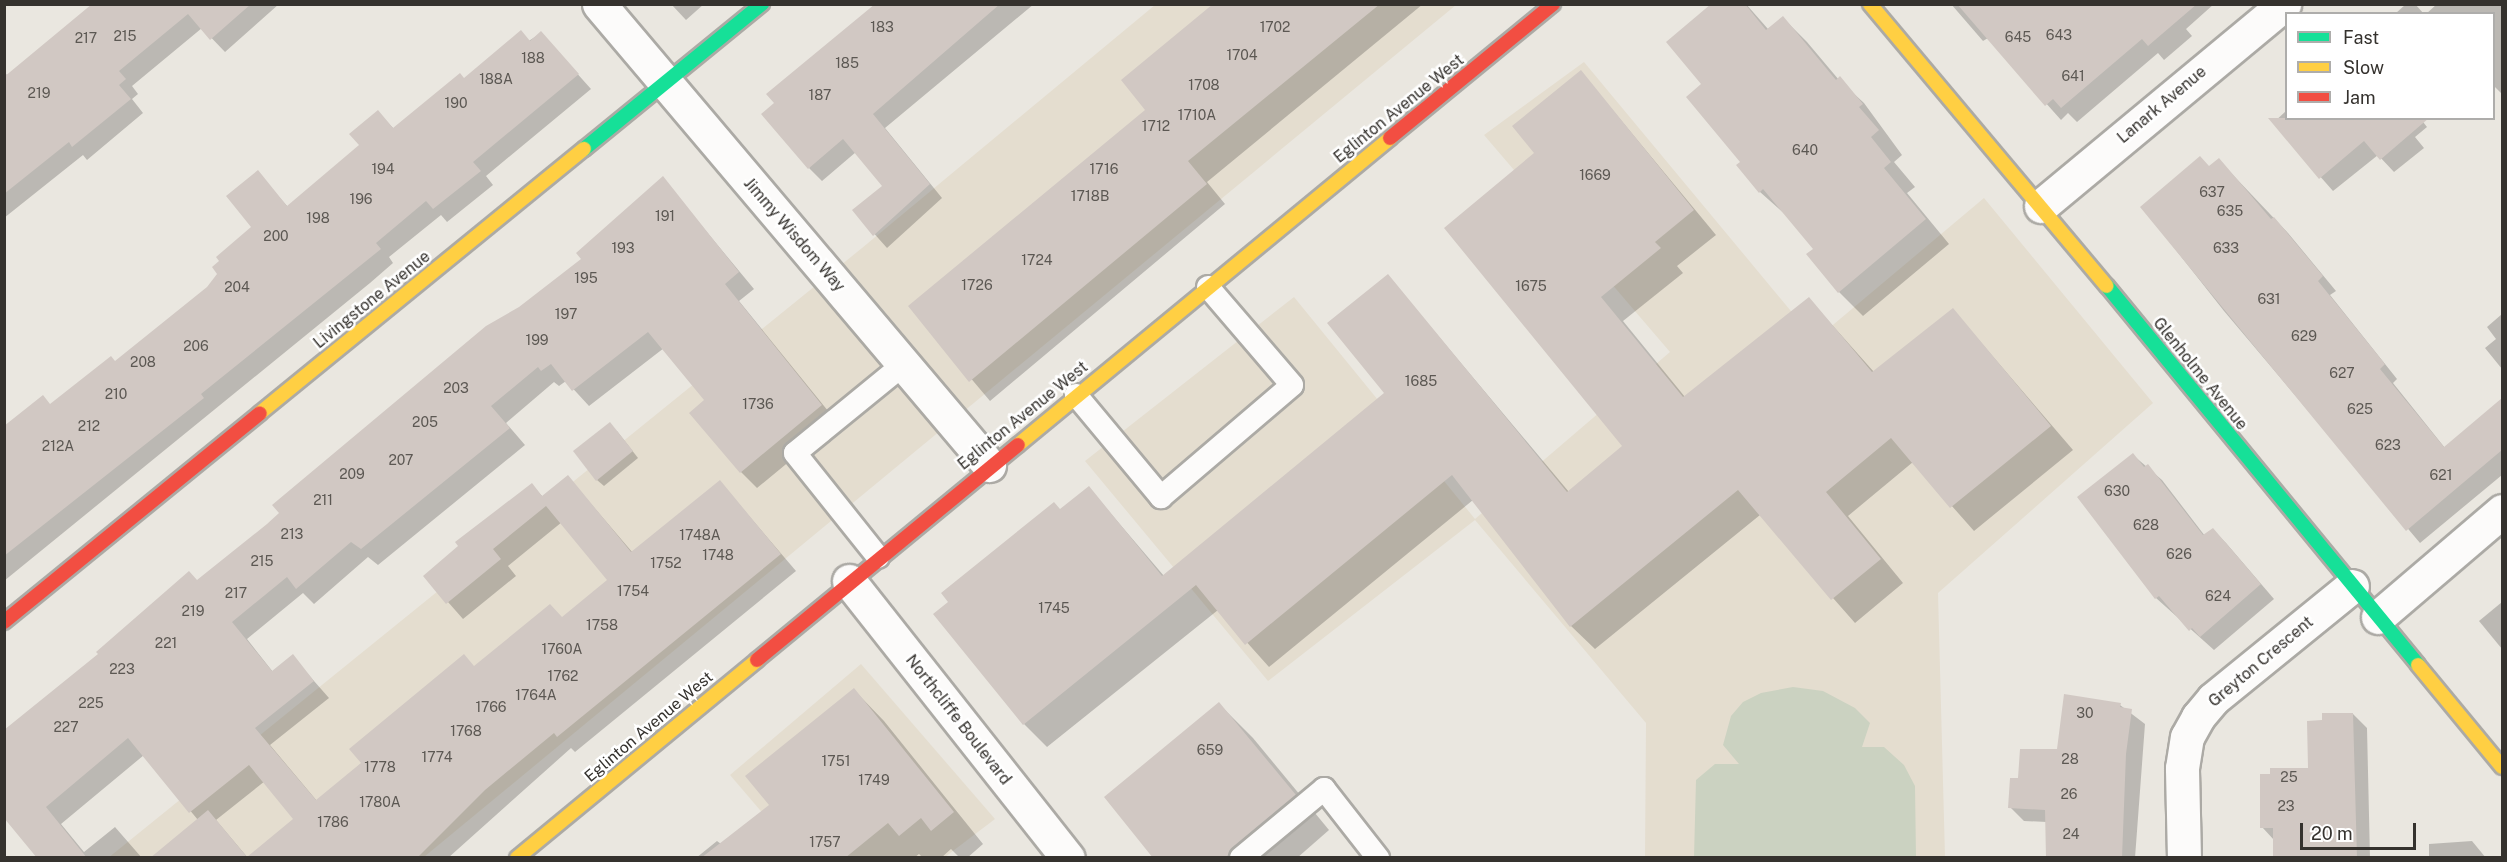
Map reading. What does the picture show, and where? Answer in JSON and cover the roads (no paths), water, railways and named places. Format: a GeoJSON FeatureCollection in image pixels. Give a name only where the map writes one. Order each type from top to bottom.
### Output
{"type":"FeatureCollection","features":[{"type":"Feature","properties":{"kind":"street","name":"Jimmy Wisdom Way"},"geometry":{"type":"LineString","coordinates":[[599,4],[664,84],[989,465]]}},
{"type":"Feature","properties":{"kind":"street","name":"Livingstone Avenue"},"geometry":{"type":"LineString","coordinates":[[4,622],[762,4]]}},
{"type":"Feature","properties":{"kind":"street","name":"Eglinton Avenue West"},"geometry":{"type":"LineString","coordinates":[[517,858],[989,465],[1553,4]]}},
{"type":"Feature","properties":{"kind":"street","name":"Glenholme Avenue"},"geometry":{"type":"LineString","coordinates":[[1870,4],[2041,206],[2502,767]]}},
{"type":"Feature","properties":{"kind":"street","name":"Lanark Avenue"},"geometry":{"type":"LineString","coordinates":[[2041,206],[2284,4]]}},
{"type":"Feature","properties":{"kind":"street"},"geometry":{"type":"LineString","coordinates":[[2378,617],[2502,511]]}},
{"type":"Feature","properties":{"kind":"street","name":"Northcliffe Boulevard"},"geometry":{"type":"LineString","coordinates":[[849,581],[1068,858]]}},
{"type":"Feature","properties":{"kind":"street","name":"Greyton Crescent"},"geometry":{"type":"LineString","coordinates":[[2184,858],[2182,768],[2187,737],[2198,717],[2213,699],[2352,585]]}},
{"type":"Feature","properties":{"kind":"lane"},"geometry":{"type":"LineString","coordinates":[[1076,395],[1161,497],[1292,385],[1208,286]]}},
{"type":"Feature","properties":{"kind":"lane"},"geometry":{"type":"LineString","coordinates":[[879,557],[795,453],[904,364]]}},
{"type":"Feature","properties":{"kind":"lane"},"geometry":{"type":"LineString","coordinates":[[1241,858],[1324,789],[1378,858]]}}]}
